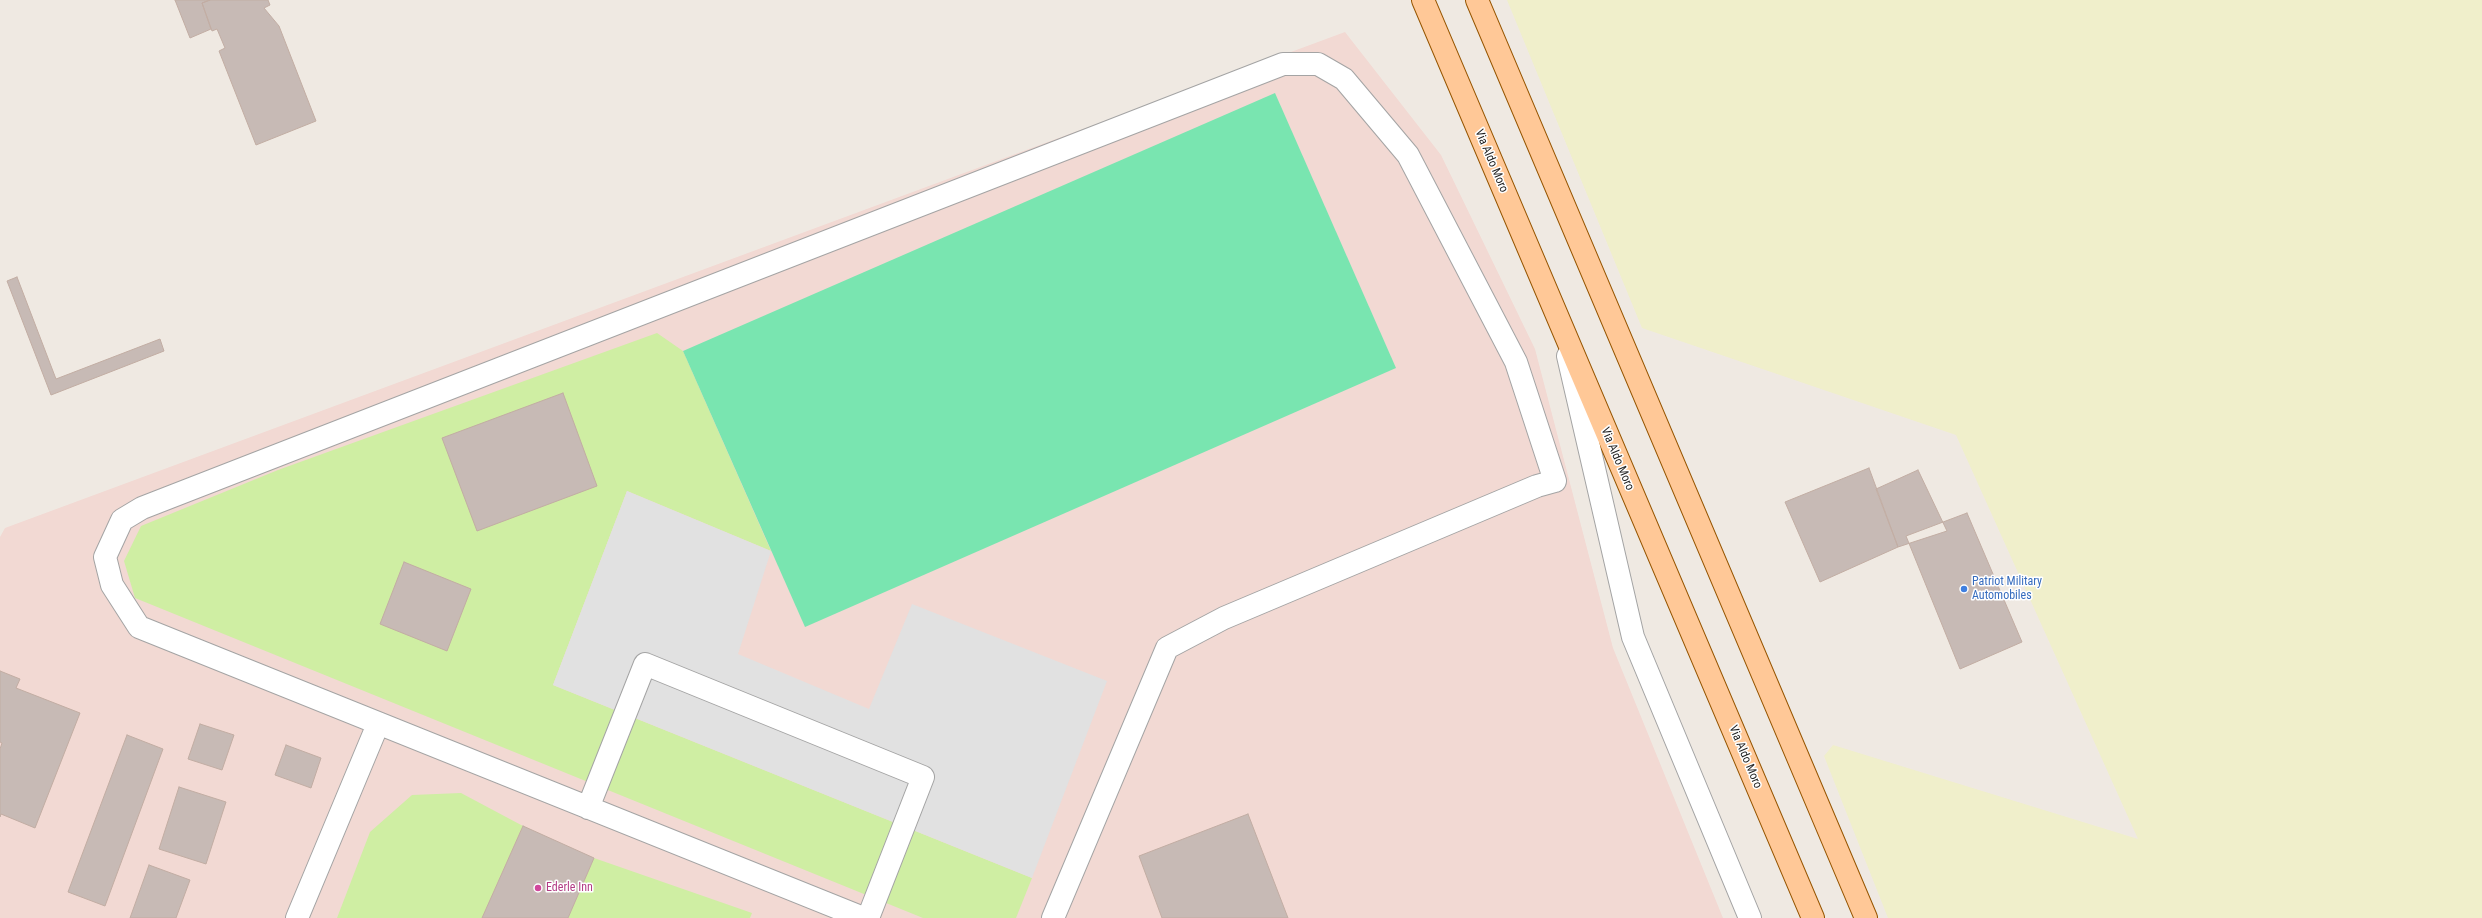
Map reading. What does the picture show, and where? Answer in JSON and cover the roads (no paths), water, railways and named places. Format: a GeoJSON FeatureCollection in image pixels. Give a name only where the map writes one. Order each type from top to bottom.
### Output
{"type":"FeatureCollection","features":[{"type":"Feature","properties":{"kind":"main road","name":"Via Aldo Moro"},"geometry":{"type":"LineString","coordinates":[[1423,0],[1561,328],[1813,918]]}},
{"type":"Feature","properties":{"kind":"main road"},"geometry":{"type":"LineString","coordinates":[[1477,0],[1866,918]]}},
{"type":"Feature","properties":{"kind":"street"},"geometry":{"type":"LineString","coordinates":[[863,918],[139,627],[112,585],[105,557],[122,520],[142,508],[1283,64],[1318,64],[1344,79],[1408,154],[1516,362],[1555,481],[1530,489],[1224,618],[1167,648],[1052,918]]}},
{"type":"Feature","properties":{"kind":"street"},"geometry":{"type":"LineString","coordinates":[[1561,328],[1633,637],[1750,918]]}},
{"type":"Feature","properties":{"kind":"street"},"geometry":{"type":"LineString","coordinates":[[588,808],[645,664],[923,777],[868,918]]}},
{"type":"Feature","properties":{"kind":"street"},"geometry":{"type":"LineString","coordinates":[[297,918],[378,724]]}},
{"type":"Feature","properties":{"kind":"place","name":"Patriot Military Automobiles"},"geometry":{"type":"Point","coordinates":[1964,589]}},
{"type":"Feature","properties":{"kind":"place","name":"Ederle Inn"},"geometry":{"type":"Point","coordinates":[538,888]}}]}
